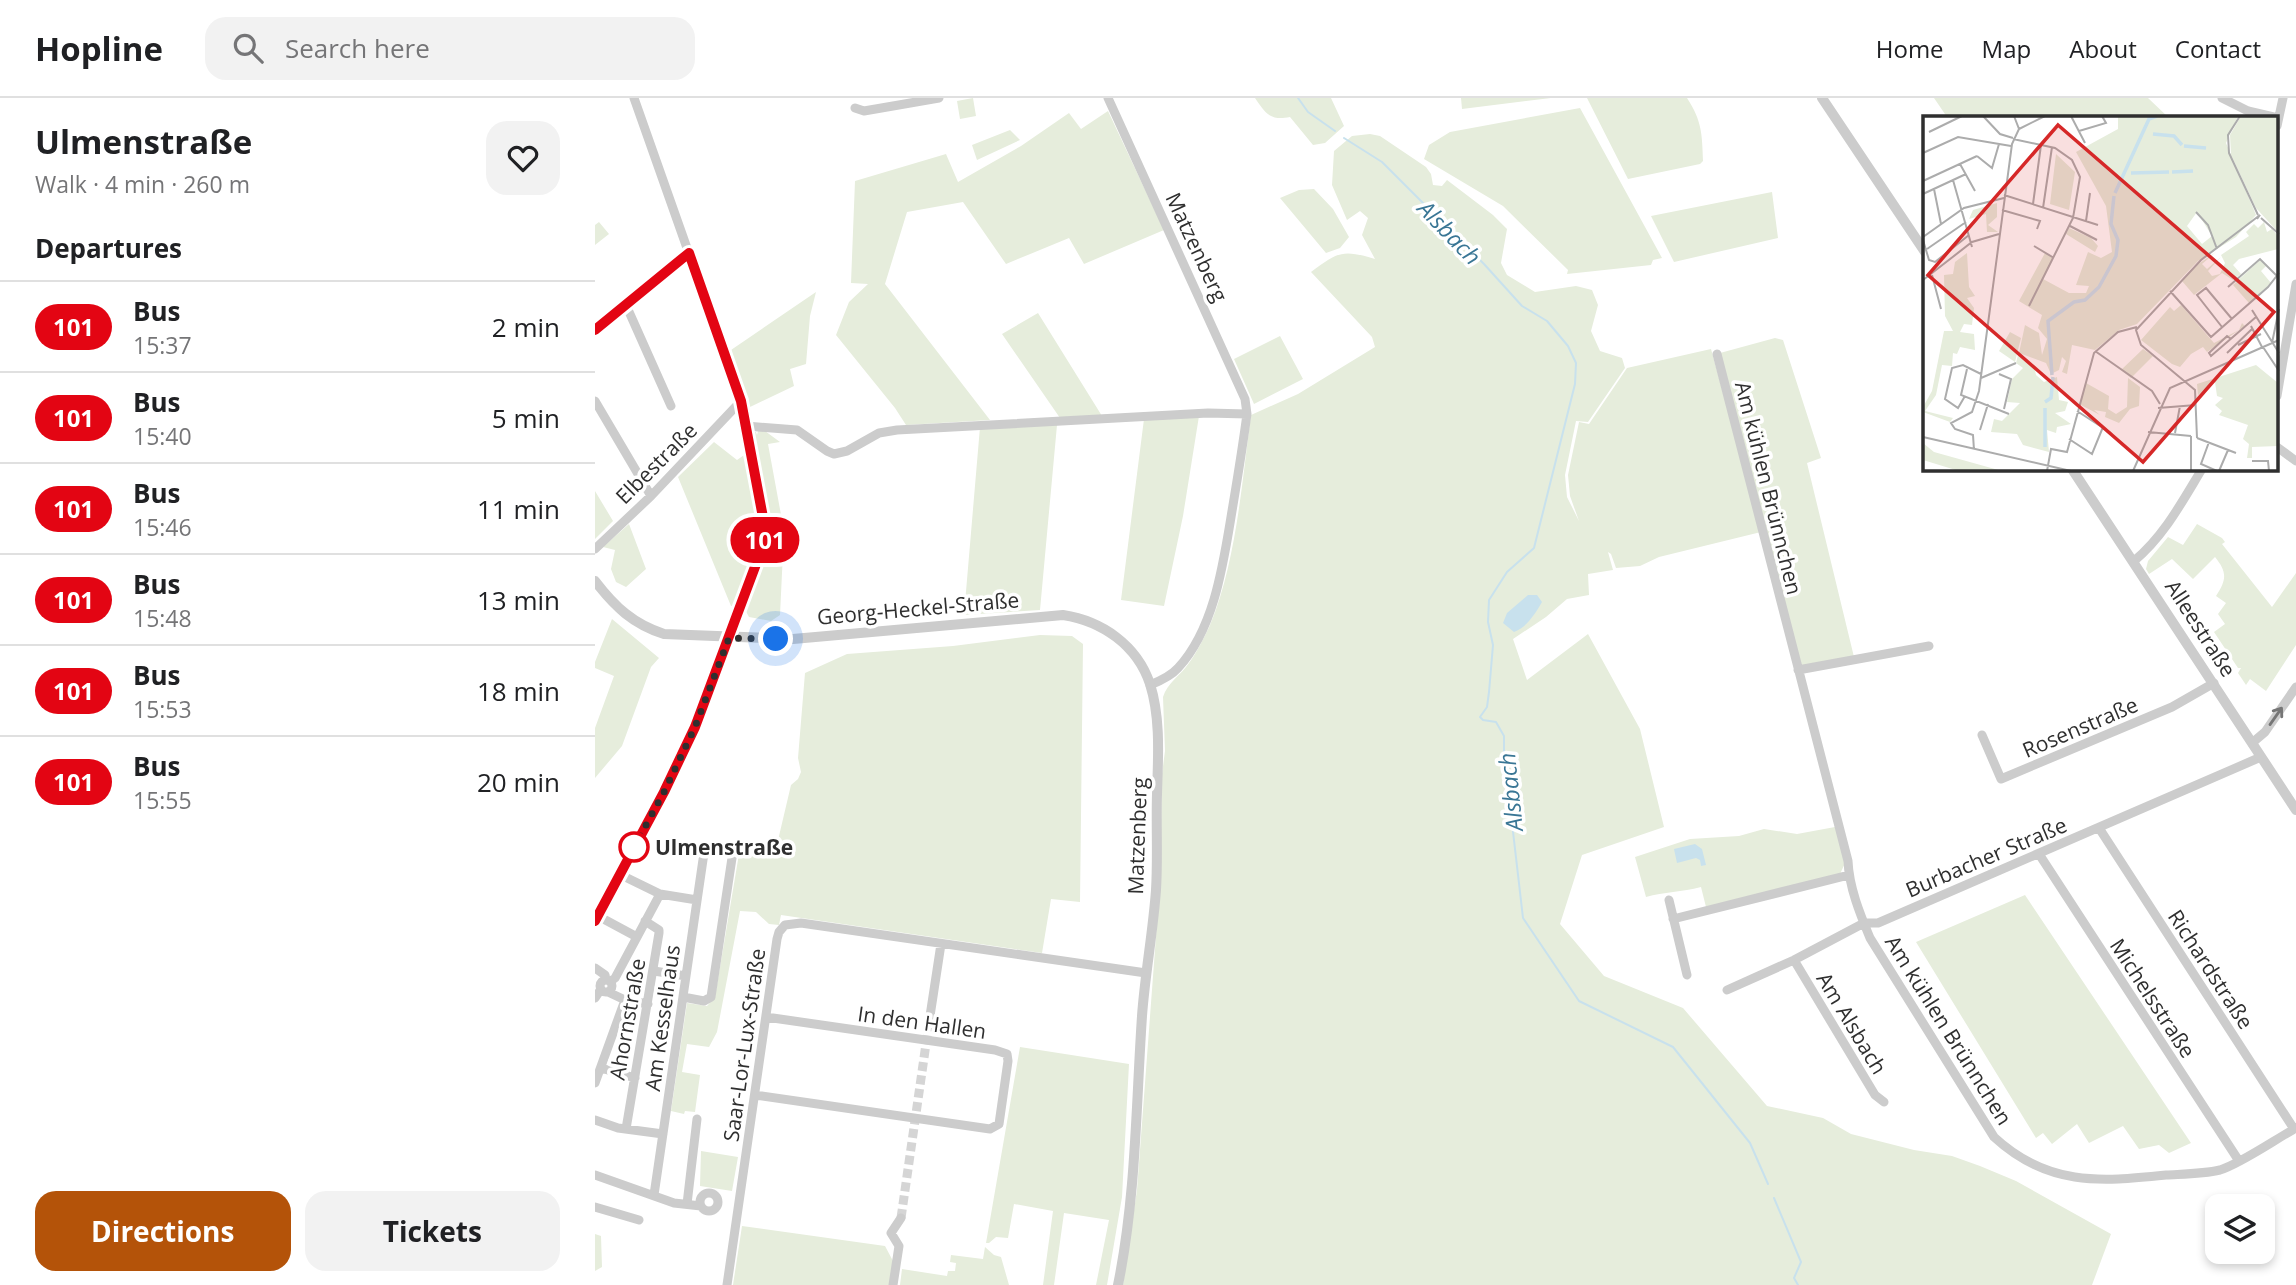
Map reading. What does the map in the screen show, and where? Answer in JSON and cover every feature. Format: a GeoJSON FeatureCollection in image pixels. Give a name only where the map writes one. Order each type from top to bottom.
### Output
{"type":"FeatureCollection","features":[{"type":"Feature","properties":{"kind":"street"},"geometry":{"type":"LineString","coordinates":[[634,98],[741,401],[765,528],[765,540],[695,727],[664,792],[596,918],[637,937]]}},
{"type":"Feature","properties":{"kind":"street"},"geometry":{"type":"LineString","coordinates":[[855,108],[864,111],[937,98]]}},
{"type":"Feature","properties":{"kind":"street","name":"Matzenberg"},"geometry":{"type":"LineString","coordinates":[[1108,98],[1245,399],[1247,414],[1225,549],[1209,612],[1193,646],[1178,668],[1150,685],[1156,713],[1158,763],[1156,886],[1146,973],[1131,1190],[1118,1285]]}},
{"type":"Feature","properties":{"kind":"street"},"geometry":{"type":"LineString","coordinates":[[1822,98],[1923,249]]}},
{"type":"Feature","properties":{"kind":"street"},"geometry":{"type":"LineString","coordinates":[[2222,98],[2262,116]]}},
{"type":"Feature","properties":{"kind":"street"},"geometry":{"type":"LineString","coordinates":[[2279,117],[2283,98]]}},
{"type":"Feature","properties":{"kind":"street"},"geometry":{"type":"LineString","coordinates":[[595,330],[689,253]]}},
{"type":"Feature","properties":{"kind":"street"},"geometry":{"type":"LineString","coordinates":[[2279,384],[2296,284]]}},
{"type":"Feature","properties":{"kind":"street"},"geometry":{"type":"LineString","coordinates":[[626,305],[671,406]]}},
{"type":"Feature","properties":{"kind":"street","name":"Am kühlen Brünnchen"},"geometry":{"type":"LineString","coordinates":[[1717,354],[1845,848],[1849,875],[1864,923],[1870,938],[1994,1137],[2009,1152],[2040,1167],[2095,1181],[2220,1170],[2295,1129]]}},
{"type":"Feature","properties":{"kind":"street"},"geometry":{"type":"LineString","coordinates":[[595,401],[651,496]]}},
{"type":"Feature","properties":{"kind":"street","name":"Elbestraße"},"geometry":{"type":"LineString","coordinates":[[595,549],[651,496],[741,401]]}},
{"type":"Feature","properties":{"kind":"street"},"geometry":{"type":"LineString","coordinates":[[746,426],[797,430],[834,454],[847,451],[880,433],[926,426],[1198,413],[1247,414]]}},
{"type":"Feature","properties":{"kind":"street"},"geometry":{"type":"LineString","coordinates":[[2279,448],[2296,461]]}},
{"type":"Feature","properties":{"kind":"street","name":"Alleestraße"},"geometry":{"type":"LineString","coordinates":[[2073,471],[2296,810]]}},
{"type":"Feature","properties":{"kind":"street"},"geometry":{"type":"LineString","coordinates":[[2134,561],[2149,548],[2201,471]]}},
{"type":"Feature","properties":{"kind":"street","name":"Georg-Heckel-Straße"},"geometry":{"type":"LineString","coordinates":[[595,581],[617,609],[645,628],[664,634],[793,639],[1063,615],[1090,623],[1117,638],[1135,656],[1150,685]]}},
{"type":"Feature","properties":{"kind":"street"},"geometry":{"type":"LineString","coordinates":[[1798,670],[1929,646]]}},
{"type":"Feature","properties":{"kind":"street","name":"Rosenstraße"},"geometry":{"type":"LineString","coordinates":[[1982,735],[2001,779],[2172,707],[2214,683]]}},
{"type":"Feature","properties":{"kind":"street"},"geometry":{"type":"LineString","coordinates":[[2252,743],[2265,732],[2296,687]]}},
{"type":"Feature","properties":{"kind":"street","name":"Burbacher Straße"},"geometry":{"type":"LineString","coordinates":[[1727,990],[1794,960],[1864,923],[1878,923],[2262,757]]}},
{"type":"Feature","properties":{"kind":"street","name":"Richardstraße"},"geometry":{"type":"LineString","coordinates":[[2099,828],[2295,1129]]}},
{"type":"Feature","properties":{"kind":"street","name":"Am Kesselhaus"},"geometry":{"type":"LineString","coordinates":[[654,1195],[705,846],[728,850],[732,853],[732,858],[711,997],[704,1001],[683,997]]}},
{"type":"Feature","properties":{"kind":"street","name":"Michelsstraße"},"geometry":{"type":"LineString","coordinates":[[2039,854],[2239,1161]]}},
{"type":"Feature","properties":{"kind":"street"},"geometry":{"type":"LineString","coordinates":[[619,874],[660,894],[697,900]]}},
{"type":"Feature","properties":{"kind":"street"},"geometry":{"type":"LineString","coordinates":[[1673,919],[1849,875]]}},
{"type":"Feature","properties":{"kind":"street"},"geometry":{"type":"LineString","coordinates":[[595,998],[615,978],[660,894]]}},
{"type":"Feature","properties":{"kind":"street"},"geometry":{"type":"LineString","coordinates":[[1669,900],[1687,975]]}},
{"type":"Feature","properties":{"kind":"street","name":"Ahornstraße"},"geometry":{"type":"LineString","coordinates":[[626,1129],[659,930],[645,921]]}},
{"type":"Feature","properties":{"kind":"street","name":"Saar-Lor-Lux-Straße"},"geometry":{"type":"LineString","coordinates":[[727,1285],[777,939],[782,928],[790,923],[1146,973]]}},
{"type":"Feature","properties":{"kind":"street","name":"In den Hallen"},"geometry":{"type":"LineString","coordinates":[[930,1016],[940,944]]}},
{"type":"Feature","properties":{"kind":"street","name":"Am Alsbach"},"geometry":{"type":"LineString","coordinates":[[1794,960],[1875,1095],[1884,1102]]}},
{"type":"Feature","properties":{"kind":"street"},"geometry":{"type":"LineString","coordinates":[[595,968],[605,975],[606,986],[625,1000],[648,1004]]}},
{"type":"Feature","properties":{"kind":"street"},"geometry":{"type":"LineString","coordinates":[[654,971],[686,976]]}},
{"type":"Feature","properties":{"kind":"street"},"geometry":{"type":"LineString","coordinates":[[595,1083],[625,1000]]}},
{"type":"Feature","properties":{"kind":"street","name":"In den Hallen"},"geometry":{"type":"LineString","coordinates":[[755,1095],[990,1129],[999,1124],[1008,1061],[1007,1054],[1001,1051],[766,1017]]}},
{"type":"Feature","properties":{"kind":"street"},"geometry":{"type":"LineString","coordinates":[[601,1068],[635,1078]]}},
{"type":"Feature","properties":{"kind":"street"},"geometry":{"type":"LineString","coordinates":[[687,1204],[697,1119]]}},
{"type":"Feature","properties":{"kind":"street"},"geometry":{"type":"LineString","coordinates":[[595,1121],[663,1134]]}},
{"type":"Feature","properties":{"kind":"street"},"geometry":{"type":"LineString","coordinates":[[595,1175],[654,1195],[701,1206]]}},
{"type":"Feature","properties":{"kind":"street"},"geometry":{"type":"LineString","coordinates":[[595,1207],[639,1220]]}},
{"type":"Feature","properties":{"kind":"street"},"geometry":{"type":"LineString","coordinates":[[893,1285],[899,1246],[891,1233],[901,1219]]}},
{"type":"Feature","properties":{"kind":"green space"},"geometry":{"type":"Polygon","coordinates":[[[973,98],[976,116],[960,119],[957,101],[973,98]]]}},
{"type":"Feature","properties":{"kind":"green space"},"geometry":{"type":"Polygon","coordinates":[[[1255,98],[1331,98],[1344,126],[1325,143],[1313,145],[1290,117],[1278,118],[1269,115],[1255,98]]]}},
{"type":"Feature","properties":{"kind":"green space"},"geometry":{"type":"Polygon","coordinates":[[[1461,98],[1551,98],[1462,109],[1461,98]]]}},
{"type":"Feature","properties":{"kind":"green space"},"geometry":{"type":"Polygon","coordinates":[[[1587,98],[1687,98],[1700,128],[1703,161],[1700,164],[1628,179],[1587,98]]]}},
{"type":"Feature","properties":{"kind":"green space"},"geometry":{"type":"Polygon","coordinates":[[[1934,98],[2148,98],[2167,116],[1946,116],[1934,98]]]}},
{"type":"Feature","properties":{"kind":"green space"},"geometry":{"type":"Polygon","coordinates":[[[1580,108],[1662,258],[1653,260],[1651,265],[1567,274],[1568,270],[1503,206],[1424,159],[1429,145],[1450,132],[1580,108]]]}},
{"type":"Feature","properties":{"kind":"green space"},"geometry":{"type":"Polygon","coordinates":[[[1108,111],[1164,230],[1084,264],[1069,238],[1006,264],[963,202],[907,212],[885,284],[990,420],[906,425],[836,335],[849,302],[868,284],[851,283],[855,181],[946,154],[958,182],[1021,146],[1069,113],[1081,129],[1108,111]]]}},
{"type":"Feature","properties":{"kind":"green space"},"geometry":{"type":"Polygon","coordinates":[[[1010,130],[1020,140],[977,160],[972,145],[1010,130]]]}},
{"type":"Feature","properties":{"kind":"green space"},"geometry":{"type":"Polygon","coordinates":[[[1352,136],[1380,136],[1426,167],[1431,174],[1433,185],[1442,186],[1447,180],[1507,229],[1501,263],[1507,275],[1535,292],[1576,286],[1592,290],[1598,305],[1591,331],[1600,351],[1622,358],[1625,368],[1588,422],[1576,421],[1565,475],[1567,497],[1579,521],[1570,496],[1568,475],[1579,422],[1589,424],[1627,368],[1711,349],[1761,532],[1659,557],[1640,566],[1616,568],[1608,552],[1613,570],[1588,574],[1589,595],[1567,599],[1513,639],[1527,680],[1588,634],[1640,729],[1664,827],[1582,855],[1560,924],[1604,976],[1683,1008],[1767,1106],[1823,1118],[1851,1134],[1914,1150],[1952,1156],[1980,1166],[2016,1181],[2111,1234],[2092,1285],[1123,1285],[1137,1190],[1160,883],[1162,774],[1165,751],[1163,697],[1198,650],[1219,601],[1237,522],[1251,415],[1298,394],[1375,347],[1372,337],[1311,272],[1341,254],[1375,259],[1362,235],[1368,218],[1360,211],[1347,220],[1332,185],[1334,151],[1352,136]]]}},
{"type":"Feature","properties":{"kind":"green space"},"geometry":{"type":"Polygon","coordinates":[[[1314,189],[1333,209],[1349,237],[1340,248],[1326,253],[1280,198],[1299,190],[1314,189]]]}},
{"type":"Feature","properties":{"kind":"green space"},"geometry":{"type":"Polygon","coordinates":[[[1772,192],[1778,238],[1674,262],[1651,216],[1772,192]]]}},
{"type":"Feature","properties":{"kind":"green space"},"geometry":{"type":"Polygon","coordinates":[[[599,222],[609,234],[595,245],[595,225],[599,222]]]}},
{"type":"Feature","properties":{"kind":"green space"},"geometry":{"type":"Polygon","coordinates":[[[816,292],[810,316],[806,364],[790,369],[794,386],[750,407],[731,350],[816,292]]]}},
{"type":"Feature","properties":{"kind":"green space"},"geometry":{"type":"Polygon","coordinates":[[[1038,313],[1102,416],[1060,418],[1002,334],[1038,313]]]}},
{"type":"Feature","properties":{"kind":"green space"},"geometry":{"type":"Polygon","coordinates":[[[1280,336],[1303,379],[1254,404],[1234,359],[1280,336]]]}},
{"type":"Feature","properties":{"kind":"green space"},"geometry":{"type":"Polygon","coordinates":[[[1775,338],[1783,340],[1821,458],[1807,463],[1854,657],[1801,666],[1720,353],[1775,338]]]}},
{"type":"Feature","properties":{"kind":"green space"},"geometry":{"type":"Polygon","coordinates":[[[1199,416],[1183,516],[1164,606],[1121,600],[1144,419],[1199,416]]]}},
{"type":"Feature","properties":{"kind":"green space"},"geometry":{"type":"Polygon","coordinates":[[[1057,425],[1040,610],[964,615],[980,427],[1057,425]]]}},
{"type":"Feature","properties":{"kind":"green space"},"geometry":{"type":"Polygon","coordinates":[[[758,431],[765,431],[780,442],[768,444],[784,531],[780,615],[771,621],[749,617],[743,606],[769,542],[769,528],[750,432],[756,432],[757,435],[758,431]]]}},
{"type":"Feature","properties":{"kind":"green space"},"geometry":{"type":"Polygon","coordinates":[[[714,442],[737,460],[747,453],[762,540],[735,606],[731,606],[678,477],[714,442]]]}},
{"type":"Feature","properties":{"kind":"green space"},"geometry":{"type":"Polygon","coordinates":[[[595,491],[613,521],[595,539],[595,491]]]}},
{"type":"Feature","properties":{"kind":"green space"},"geometry":{"type":"Polygon","coordinates":[[[629,524],[646,569],[626,587],[616,582],[611,569],[615,550],[603,547],[629,524]]]}},
{"type":"Feature","properties":{"kind":"green space"},"geometry":{"type":"Polygon","coordinates":[[[2197,524],[2222,538],[2225,542],[2222,544],[2272,607],[2296,573],[2296,645],[2266,691],[2250,679],[2246,685],[2238,673],[2241,668],[2238,668],[2214,632],[2225,624],[2218,614],[2226,603],[2216,596],[2224,576],[2215,557],[2193,579],[2172,559],[2149,574],[2146,569],[2148,561],[2168,537],[2183,545],[2197,524]]]}},
{"type":"Feature","properties":{"kind":"green space"},"geometry":{"type":"Polygon","coordinates":[[[612,619],[659,658],[651,667],[622,746],[595,778],[595,728],[614,676],[595,668],[595,662],[612,619]]]}},
{"type":"Feature","properties":{"kind":"green space"},"geometry":{"type":"Polygon","coordinates":[[[1040,635],[1072,636],[1083,644],[1080,902],[1051,899],[1042,953],[781,915],[779,925],[769,924],[756,912],[740,911],[717,1032],[709,1047],[687,1044],[682,1072],[700,1075],[695,1112],[685,1111],[684,1114],[671,1111],[687,1003],[707,1006],[715,997],[740,848],[775,853],[791,785],[801,772],[798,758],[805,673],[847,654],[953,646],[1040,635]]]}},
{"type":"Feature","properties":{"kind":"green space"},"geometry":{"type":"Polygon","coordinates":[[[1835,827],[1846,861],[1840,874],[1706,907],[1701,887],[1646,897],[1635,857],[1690,839],[1739,836],[1764,829],[1797,834],[1835,827]]]}},
{"type":"Feature","properties":{"kind":"green space"},"geometry":{"type":"Polygon","coordinates":[[[2025,895],[2191,1143],[2169,1153],[2159,1145],[2139,1149],[2123,1126],[2089,1143],[2077,1124],[2052,1144],[2043,1133],[2036,1138],[1916,942],[2025,895]]]}},
{"type":"Feature","properties":{"kind":"green space"},"geometry":{"type":"Polygon","coordinates":[[[1020,1047],[1129,1064],[1122,1197],[1107,1285],[1096,1285],[1109,1220],[1064,1213],[1054,1285],[1043,1285],[1053,1211],[1014,1204],[1008,1238],[996,1237],[986,1243],[1020,1047]]]}},
{"type":"Feature","properties":{"kind":"green space"},"geometry":{"type":"Polygon","coordinates":[[[701,1151],[738,1157],[732,1191],[700,1186],[701,1151]]]}},
{"type":"Feature","properties":{"kind":"green space"},"geometry":{"type":"Polygon","coordinates":[[[742,1226],[885,1246],[893,1261],[890,1285],[733,1285],[742,1226]]]}},
{"type":"Feature","properties":{"kind":"green space"},"geometry":{"type":"Polygon","coordinates":[[[595,1234],[601,1236],[602,1267],[595,1271],[595,1234]]]}},
{"type":"Feature","properties":{"kind":"green space"},"geometry":{"type":"Polygon","coordinates":[[[985,1247],[1001,1257],[1009,1285],[900,1285],[902,1269],[947,1276],[948,1271],[955,1271],[956,1263],[950,1262],[951,1255],[983,1259],[985,1247]]]}},
{"type":"Feature","properties":{"kind":"water"},"geometry":{"type":"Polygon","coordinates":[[[1528,595],[1537,595],[1542,602],[1527,623],[1514,632],[1503,623],[1507,613],[1528,595]]]}},
{"type":"Feature","properties":{"kind":"water"},"geometry":{"type":"Polygon","coordinates":[[[1695,844],[1702,849],[1706,865],[1701,866],[1700,860],[1696,858],[1677,863],[1674,849],[1695,844]]]}},
{"type":"Feature","properties":{"kind":"waterway","name":"Alsbach"},"geometry":{"type":"LineString","coordinates":[[1298,98],[1308,112],[1335,131]]}},
{"type":"Feature","properties":{"kind":"waterway","name":"Alsbach"},"geometry":{"type":"LineString","coordinates":[[1344,138],[1382,162],[1522,306],[1547,321],[1568,346],[1576,363],[1575,384],[1534,548],[1507,572],[1489,600],[1488,622],[1493,645],[1487,707],[1480,717],[1496,722],[1504,736],[1523,918],[1579,1001],[1673,1047],[1750,1143],[1768,1184]]}},
{"type":"Feature","properties":{"kind":"waterway","name":"Alsbach"},"geometry":{"type":"LineString","coordinates":[[1774,1198],[1801,1262],[1794,1278],[1798,1285]]}},
{"type":"Feature","properties":{"kind":"tunnel"},"geometry":{"type":"LineString","coordinates":[[901,1218],[930,1016]]}},
{"type":"Feature","properties":{"kind":"bus line","name":"101"},"geometry":{"type":"LineString","coordinates":[[595,330],[689,253],[741,401],[765,528],[762,554],[695,727],[664,792],[595,921]]}},
{"type":"Feature","properties":{"kind":"place","name":"Ulmenstraße"},"geometry":{"type":"Point","coordinates":[634,847]}},
{"type":"Feature","properties":{"kind":"route"},"geometry":{"type":"LineString","coordinates":[[634,847],[695,727],[729,638],[776,639]]}}]}
